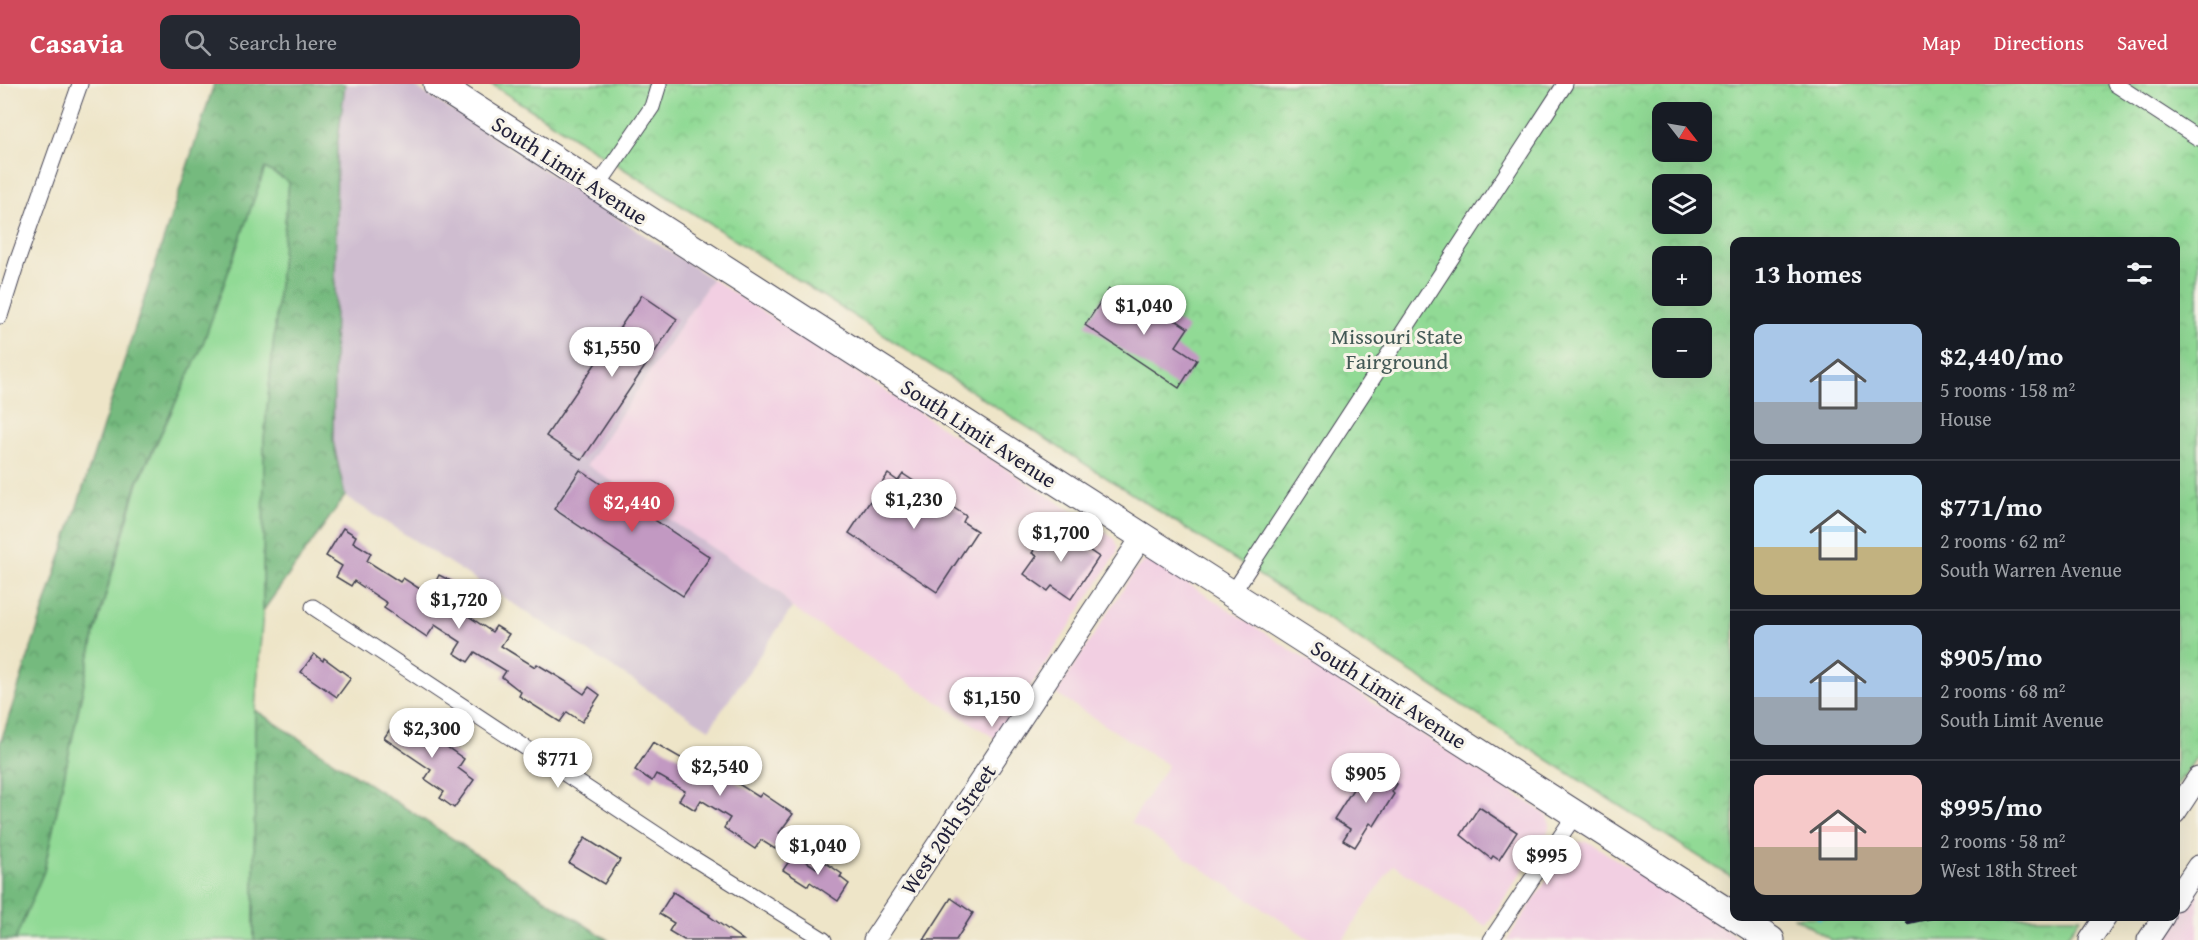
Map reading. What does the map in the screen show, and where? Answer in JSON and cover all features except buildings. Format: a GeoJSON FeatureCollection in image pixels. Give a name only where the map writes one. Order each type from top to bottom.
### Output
{"type":"FeatureCollection","features":[{"type":"Feature","properties":{"kind":"highway","name":"South Limit Avenue"},"geometry":{"type":"LineString","coordinates":[[437,84],[1730,913]]}},
{"type":"Feature","properties":{"kind":"highway","name":"South Limit Avenue"},"geometry":{"type":"LineString","coordinates":[[1742,921],[1771,940]]}},
{"type":"Feature","properties":{"kind":"street"},"geometry":{"type":"LineString","coordinates":[[0,316],[81,84]]}},
{"type":"Feature","properties":{"kind":"street"},"geometry":{"type":"LineString","coordinates":[[597,187],[652,107],[659,84]]}},
{"type":"Feature","properties":{"kind":"street"},"geometry":{"type":"LineString","coordinates":[[1232,594],[1565,84]]}},
{"type":"Feature","properties":{"kind":"street"},"geometry":{"type":"LineString","coordinates":[[2115,84],[2198,138]]}},
{"type":"Feature","properties":{"kind":"street","name":"West 20th Street"},"geometry":{"type":"LineString","coordinates":[[874,940],[1142,537]]}},
{"type":"Feature","properties":{"kind":"street"},"geometry":{"type":"LineString","coordinates":[[313,607],[688,855],[824,940]]}},
{"type":"Feature","properties":{"kind":"street"},"geometry":{"type":"LineString","coordinates":[[2180,805],[2198,778]]}},
{"type":"Feature","properties":{"kind":"street"},"geometry":{"type":"LineString","coordinates":[[1491,940],[1575,814]]}},
{"type":"Feature","properties":{"kind":"street"},"geometry":{"type":"LineString","coordinates":[[2180,893],[2198,866]]}},
{"type":"Feature","properties":{"kind":"street"},"geometry":{"type":"LineString","coordinates":[[2090,940],[2103,921]]}},
{"type":"Feature","properties":{"kind":"street"},"geometry":{"type":"LineString","coordinates":[[2148,940],[2161,921]]}},
{"type":"Feature","properties":{"kind":"shaded area"},"geometry":{"type":"Polygon","coordinates":[[[345,84],[411,84],[712,279],[587,465],[779,592],[792,608],[709,729],[345,496],[333,441],[337,148],[345,84]]]}},
{"type":"Feature","properties":{"kind":"shaded area"},"geometry":{"type":"Polygon","coordinates":[[[712,279],[1115,539],[1118,547],[1116,555],[996,739],[792,608],[779,592],[586,465],[712,279]]]}},
{"type":"Feature","properties":{"kind":"shaded area"},"geometry":{"type":"Polygon","coordinates":[[[1153,561],[1546,814],[1550,823],[1548,832],[1486,926],[1393,865],[1343,940],[1311,940],[1131,822],[1168,765],[1056,694],[1134,572],[1143,562],[1153,561]]]}},
{"type":"Feature","properties":{"kind":"shaded area"},"geometry":{"type":"Polygon","coordinates":[[[1578,842],[1589,842],[1741,940],[1507,940],[1568,848],[1578,842]]]}},
{"type":"Feature","properties":{"kind":"shaded area"},"geometry":{"type":"Polygon","coordinates":[[[2198,889],[2198,940],[2162,940],[2175,921],[2180,921],[2180,914],[2198,889]]]}},
{"type":"Feature","properties":{"kind":"green space"},"geometry":{"type":"Polygon","coordinates":[[[214,84],[345,84],[337,148],[333,441],[345,496],[263,611],[264,440],[289,182],[265,168],[201,349],[137,483],[94,636],[44,871],[15,940],[0,940],[0,744],[214,84]]]}},
{"type":"Feature","properties":{"kind":"green space","name":"Missouri State Fairground"},"geometry":{"type":"Polygon","coordinates":[[[491,84],[2198,84],[2198,755],[2180,781],[2180,237],[1730,237],[1730,876],[491,84]]]}},
{"type":"Feature","properties":{"kind":"green space"},"geometry":{"type":"Polygon","coordinates":[[[265,168],[289,182],[264,440],[263,611],[255,710],[254,940],[15,940],[44,871],[94,636],[138,483],[201,349],[265,168]]]}},
{"type":"Feature","properties":{"kind":"green space"},"geometry":{"type":"Polygon","coordinates":[[[255,710],[608,940],[254,940],[255,710]]]}},
{"type":"Feature","properties":{"kind":"green space"},"geometry":{"type":"Polygon","coordinates":[[[1800,921],[2078,921],[2064,940],[1831,940],[1800,921]]]}},
{"type":"Feature","properties":{"kind":"railway"},"geometry":{"type":"LineString","coordinates":[[1908,922],[1912,921]]}}]}
